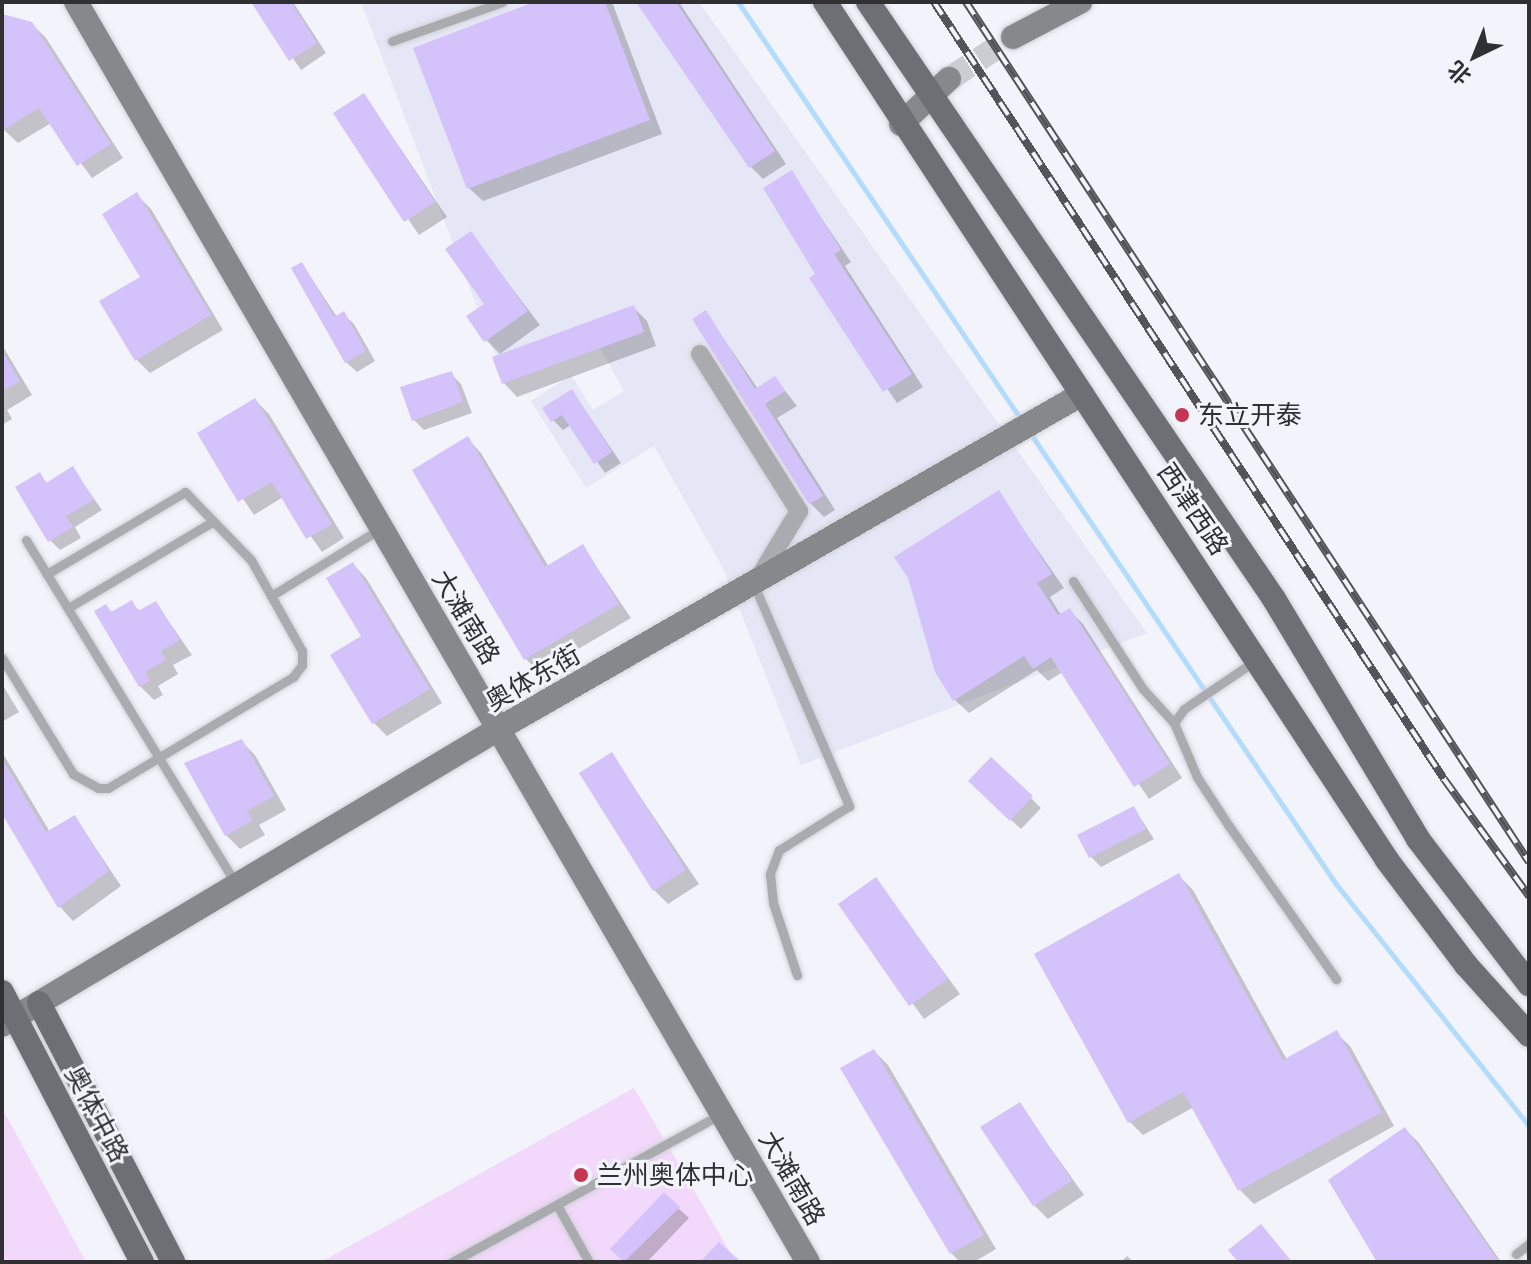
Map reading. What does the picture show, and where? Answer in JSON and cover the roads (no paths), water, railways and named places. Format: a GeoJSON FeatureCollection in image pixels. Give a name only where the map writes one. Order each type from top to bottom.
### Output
{"type":"FeatureCollection","features":[{"type":"Feature","properties":{"kind":"main road","name":"西津西路"},"geometry":{"type":"LineString","coordinates":[[825,2],[901,124],[1258,658],[1387,860],[1466,965],[1529,1035]]}},
{"type":"Feature","properties":{"kind":"main road","name":"西津西路"},"geometry":{"type":"LineString","coordinates":[[868,2],[930,99],[1171,445],[1274,599],[1418,839],[1529,984]]}},
{"type":"Feature","properties":{"kind":"main road"},"geometry":{"type":"LineString","coordinates":[[1466,965],[1497,945]]}},
{"type":"Feature","properties":{"kind":"main road","name":"奥体中路"},"geometry":{"type":"LineString","coordinates":[[2,992],[8,1021],[142,1262]]}},
{"type":"Feature","properties":{"kind":"main road","name":"奥体中路"},"geometry":{"type":"LineString","coordinates":[[39,1003],[173,1262]]}},
{"type":"Feature","properties":{"kind":"street","name":"大滩南路"},"geometry":{"type":"LineString","coordinates":[[76,2],[808,1262]]}},
{"type":"Feature","properties":{"kind":"street"},"geometry":{"type":"LineString","coordinates":[[1013,37],[1080,2]]}},
{"type":"Feature","properties":{"kind":"street"},"geometry":{"type":"LineString","coordinates":[[901,124],[949,79]]}},
{"type":"Feature","properties":{"kind":"street"},"geometry":{"type":"LineString","coordinates":[[700,354],[799,511],[754,585]]}},
{"type":"Feature","properties":{"kind":"street","name":"奥体东街"},"geometry":{"type":"LineString","coordinates":[[8,1021],[238,887],[500,728],[1082,394]]}},
{"type":"Feature","properties":{"kind":"lane"},"geometry":{"type":"LineString","coordinates":[[392,41],[502,2]]}},
{"type":"Feature","properties":{"kind":"lane"},"geometry":{"type":"LineString","coordinates":[[2,658],[80,781],[108,788],[298,672],[302,651],[251,560],[210,523],[185,492],[47,574]]}},
{"type":"Feature","properties":{"kind":"lane"},"geometry":{"type":"LineString","coordinates":[[68,608],[210,523]]}},
{"type":"Feature","properties":{"kind":"lane"},"geometry":{"type":"LineString","coordinates":[[271,596],[380,529]]}},
{"type":"Feature","properties":{"kind":"lane"},"geometry":{"type":"LineString","coordinates":[[26,540],[238,887]]}},
{"type":"Feature","properties":{"kind":"lane"},"geometry":{"type":"LineString","coordinates":[[1073,581],[1143,689],[1174,723],[1197,777],[1336,979]]}},
{"type":"Feature","properties":{"kind":"lane"},"geometry":{"type":"LineString","coordinates":[[754,585],[849,806],[779,850],[770,874],[773,903],[797,975]]}},
{"type":"Feature","properties":{"kind":"lane"},"geometry":{"type":"LineString","coordinates":[[1174,723],[1194,703],[1258,658]]}},
{"type":"Feature","properties":{"kind":"lane"},"geometry":{"type":"LineString","coordinates":[[452,1262],[722,1113]]}},
{"type":"Feature","properties":{"kind":"lane"},"geometry":{"type":"LineString","coordinates":[[557,1205],[589,1262]]}},
{"type":"Feature","properties":{"kind":"lane"},"geometry":{"type":"LineString","coordinates":[[1516,1254],[1529,1244]]}},
{"type":"Feature","properties":{"kind":"waterway"},"geometry":{"type":"LineString","coordinates":[[738,2],[1022,421]]}},
{"type":"Feature","properties":{"kind":"waterway"},"geometry":{"type":"LineString","coordinates":[[1030,433],[1336,884],[1529,1126]]}},
{"type":"Feature","properties":{"kind":"tunnel"},"geometry":{"type":"LineString","coordinates":[[949,79],[1013,37]]}},
{"type":"Feature","properties":{"kind":"railway"},"geometry":{"type":"LineString","coordinates":[[934,2],[1444,779],[1529,896]]}},
{"type":"Feature","properties":{"kind":"railway"},"geometry":{"type":"LineString","coordinates":[[966,2],[1529,862]]}},
{"type":"Feature","properties":{"kind":"place","name":"东立开泰"},"geometry":{"type":"Point","coordinates":[1182,415]}},
{"type":"Feature","properties":{"kind":"place","name":"兰州奥体中心"},"geometry":{"type":"Point","coordinates":[581,1175]}}]}
